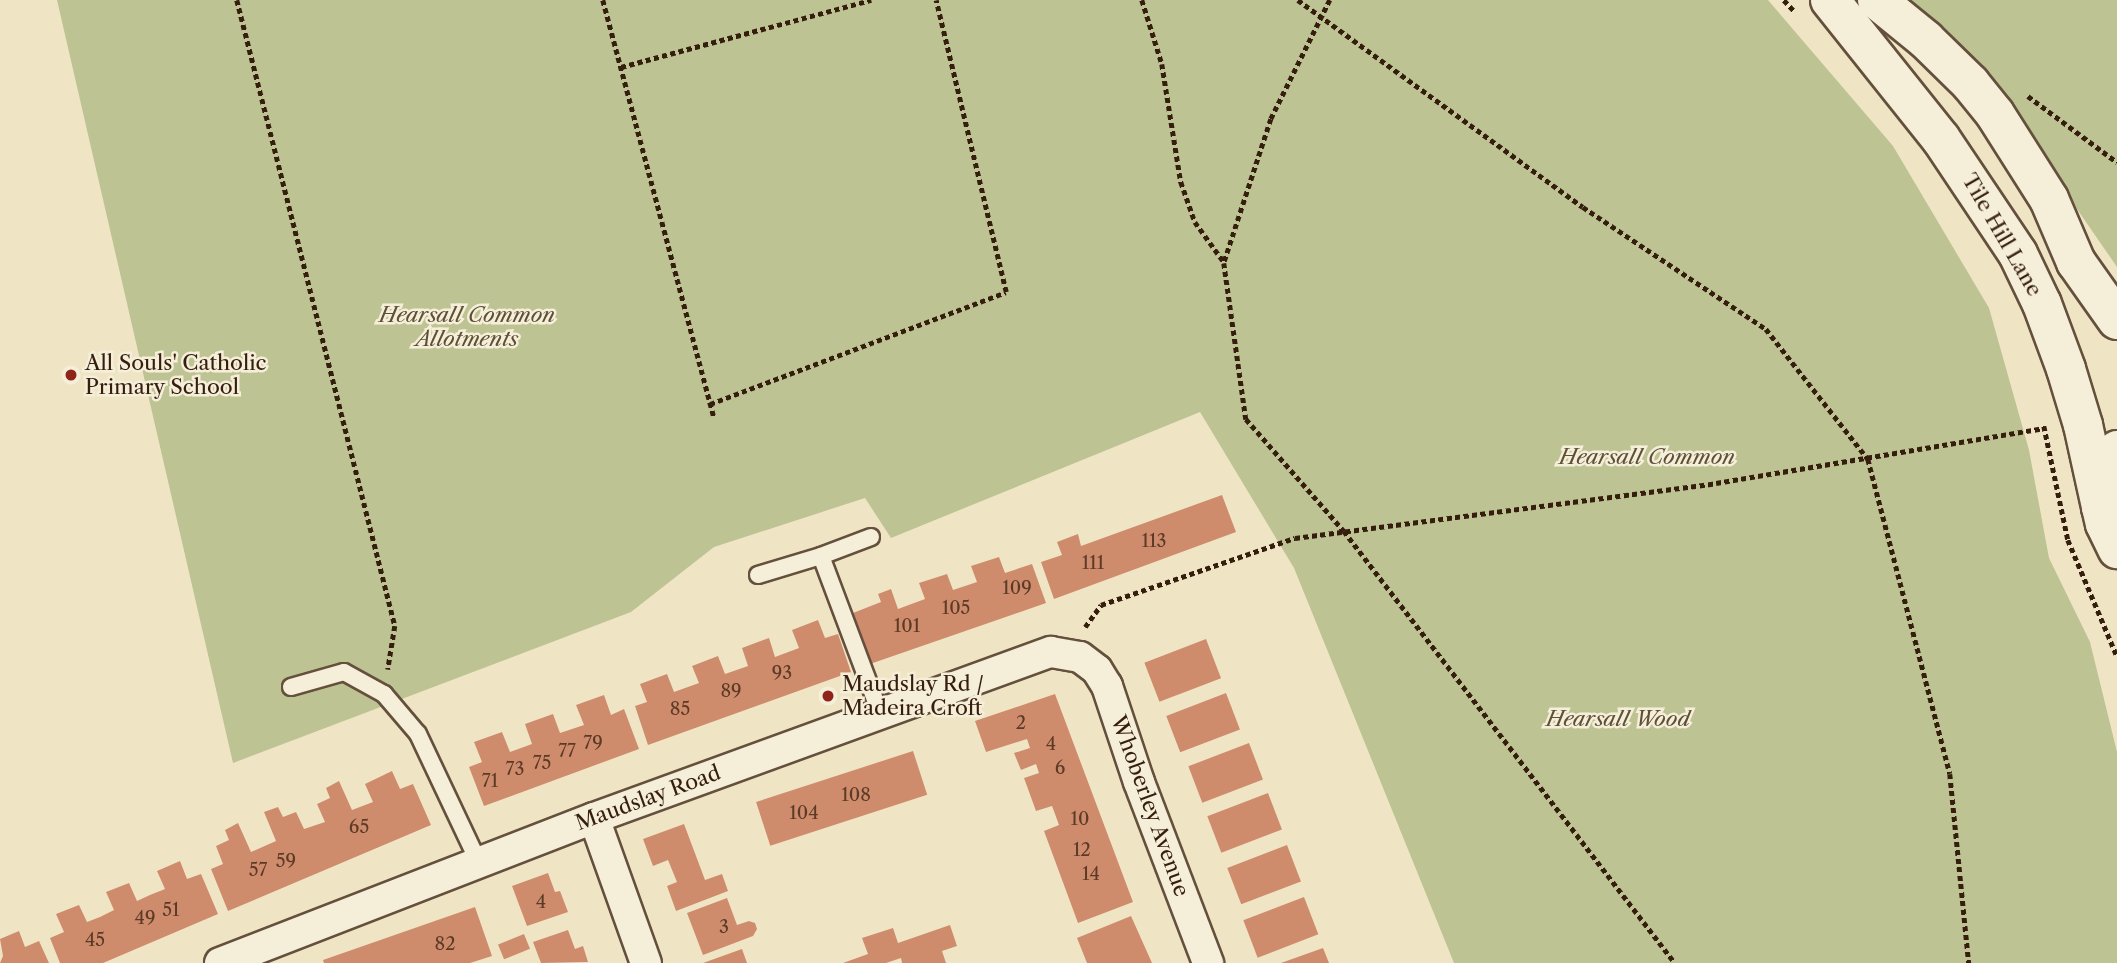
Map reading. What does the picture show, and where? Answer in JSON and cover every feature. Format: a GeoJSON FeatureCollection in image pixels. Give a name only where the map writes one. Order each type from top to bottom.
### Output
{"type":"FeatureCollection","features":[{"type":"Feature","properties":{"kind":"main road"},"geometry":{"type":"LineString","coordinates":[[1877,0],[1926,40],[1970,83],[1995,114],[2049,199],[2076,262],[2117,320]]}},
{"type":"Feature","properties":{"kind":"main road","name":"Tile Hill Lane"},"geometry":{"type":"LineString","coordinates":[[1815,9],[1941,139],[2018,254],[2042,304],[2066,369],[2083,425],[2105,524],[2117,549]]}},
{"type":"Feature","properties":{"kind":"main road"},"geometry":{"type":"LineString","coordinates":[[2101,507],[2103,483],[2117,450]]}},
{"type":"Feature","properties":{"kind":"street","name":"Maudslay Road"},"geometry":{"type":"LineString","coordinates":[[220,963],[594,818],[880,713],[1051,652],[1073,655]]}},
{"type":"Feature","properties":{"kind":"street","name":"Whoberley Avenue"},"geometry":{"type":"LineString","coordinates":[[1073,655],[1097,670],[1107,686],[1139,782],[1208,963]]}},
{"type":"Feature","properties":{"kind":"street"},"geometry":{"type":"LineString","coordinates":[[594,818],[646,963]]}},
{"type":"Feature","properties":{"kind":"lane"},"geometry":{"type":"LineString","coordinates":[[758,575],[871,537]]}},
{"type":"Feature","properties":{"kind":"lane"},"geometry":{"type":"LineString","coordinates":[[821,556],[880,713]]}},
{"type":"Feature","properties":{"kind":"lane"},"geometry":{"type":"LineString","coordinates":[[291,687],[344,672],[384,694],[418,734],[479,863]]}},
{"type":"Feature","properties":{"kind":"path"},"geometry":{"type":"LineString","coordinates":[[237,0],[395,626],[384,694]]}},
{"type":"Feature","properties":{"kind":"path"},"geometry":{"type":"LineString","coordinates":[[603,0],[714,416]]}},
{"type":"Feature","properties":{"kind":"path"},"geometry":{"type":"LineString","coordinates":[[621,67],[871,0]]}},
{"type":"Feature","properties":{"kind":"path"},"geometry":{"type":"LineString","coordinates":[[710,404],[1006,292],[936,0]]}},
{"type":"Feature","properties":{"kind":"path"},"geometry":{"type":"LineString","coordinates":[[1142,0],[1162,64],[1181,182],[1195,222],[1224,263]]}},
{"type":"Feature","properties":{"kind":"path"},"geometry":{"type":"LineString","coordinates":[[1298,0],[1321,20],[1583,207],[1766,329],[1868,459],[1950,774],[1969,963]]}},
{"type":"Feature","properties":{"kind":"path"},"geometry":{"type":"LineString","coordinates":[[1330,0],[1271,119],[1224,263],[1246,419],[1344,531],[1675,963]]}},
{"type":"Feature","properties":{"kind":"path"},"geometry":{"type":"LineString","coordinates":[[1784,0],[1815,9]]}},
{"type":"Feature","properties":{"kind":"path"},"geometry":{"type":"LineString","coordinates":[[2040,416],[2068,541],[2117,656]]}},
{"type":"Feature","properties":{"kind":"path"},"geometry":{"type":"LineString","coordinates":[[1073,655],[1101,605],[1296,538],[1716,483],[2044,428]]}},
{"type":"Feature","properties":{"kind":"green space"},"geometry":{"type":"Polygon","coordinates":[[[57,0],[1768,0],[1893,146],[1989,308],[2029,450],[2049,558],[2090,642],[2117,752],[2117,963],[1454,963],[1294,568],[1200,412],[891,538],[865,498],[714,547],[631,612],[233,763],[57,0]]]}},
{"type":"Feature","properties":{"kind":"green space"},"geometry":{"type":"Polygon","coordinates":[[[1908,0],[2117,0],[2117,267],[2077,209],[2021,115],[1908,0]]]}},
{"type":"Feature","properties":{"kind":"building"},"geometry":{"type":"Polygon","coordinates":[[[1222,495],[1236,532],[1054,599],[1041,562],[1062,555],[1057,542],[1078,534],[1081,546],[1222,495]]]}},
{"type":"Feature","properties":{"kind":"building"},"geometry":{"type":"Polygon","coordinates":[[[999,557],[1005,573],[1032,564],[1046,603],[870,664],[853,613],[881,602],[878,594],[891,589],[898,609],[925,599],[919,583],[947,574],[953,590],[977,582],[971,566],[999,557]]]}},
{"type":"Feature","properties":{"kind":"building"},"geometry":{"type":"Polygon","coordinates":[[[818,620],[825,638],[838,634],[851,672],[648,745],[635,706],[647,702],[640,684],[667,674],[674,692],[699,683],[692,666],[718,656],[725,674],[748,666],[742,648],[769,638],[775,657],[799,648],[792,630],[818,620]]]}},
{"type":"Feature","properties":{"kind":"building"},"geometry":{"type":"Polygon","coordinates":[[[1206,639],[1221,678],[1159,702],[1144,663],[1206,639]]]}},
{"type":"Feature","properties":{"kind":"building"},"geometry":{"type":"Polygon","coordinates":[[[1226,693],[1240,729],[1180,752],[1166,716],[1226,693]]]}},
{"type":"Feature","properties":{"kind":"building"},"geometry":{"type":"Polygon","coordinates":[[[1055,694],[1133,902],[1078,923],[1044,831],[1059,825],[1052,806],[1036,811],[1024,778],[1039,773],[1036,764],[1021,770],[1014,753],[1030,748],[1027,739],[986,752],[975,721],[1055,694]]]}},
{"type":"Feature","properties":{"kind":"building"},"geometry":{"type":"Polygon","coordinates":[[[604,695],[611,715],[624,709],[639,749],[484,806],[469,767],[482,762],[474,742],[502,732],[510,752],[532,744],[525,724],[553,714],[560,733],[584,725],[576,705],[604,695]]]}},
{"type":"Feature","properties":{"kind":"building"},"geometry":{"type":"Polygon","coordinates":[[[1249,743],[1263,779],[1202,803],[1188,766],[1249,743]]]}},
{"type":"Feature","properties":{"kind":"building"},"geometry":{"type":"Polygon","coordinates":[[[913,751],[927,795],[770,846],[756,802],[913,751]]]}},
{"type":"Feature","properties":{"kind":"building"},"geometry":{"type":"Polygon","coordinates":[[[392,771],[400,789],[413,784],[431,825],[228,911],[211,869],[223,864],[216,846],[229,840],[225,830],[238,823],[251,852],[276,841],[264,812],[278,807],[283,817],[296,812],[304,829],[325,822],[317,804],[330,798],[326,788],[339,781],[352,810],[373,802],[365,784],[392,771]]]}},
{"type":"Feature","properties":{"kind":"building"},"geometry":{"type":"Polygon","coordinates":[[[1268,793],[1282,829],[1221,853],[1207,816],[1268,793]]]}},
{"type":"Feature","properties":{"kind":"building"},"geometry":{"type":"Polygon","coordinates":[[[684,824],[705,880],[722,874],[728,891],[676,911],[667,886],[677,882],[668,860],[653,866],[643,839],[684,824]]]}},
{"type":"Feature","properties":{"kind":"building"},"geometry":{"type":"Polygon","coordinates":[[[1287,845],[1301,881],[1241,904],[1227,868],[1287,845]]]}},
{"type":"Feature","properties":{"kind":"building"},"geometry":{"type":"Polygon","coordinates":[[[180,861],[187,879],[201,874],[218,914],[103,963],[60,963],[50,938],[64,932],[56,914],[79,905],[87,922],[100,917],[114,910],[106,892],[129,883],[137,901],[165,889],[157,871],[180,861]]]}},
{"type":"Feature","properties":{"kind":"building"},"geometry":{"type":"Polygon","coordinates":[[[548,873],[555,892],[560,891],[568,912],[527,926],[512,886],[548,873]]]}},
{"type":"Feature","properties":{"kind":"building"},"geometry":{"type":"Polygon","coordinates":[[[1304,897],[1318,934],[1258,958],[1243,920],[1304,897]]]}},
{"type":"Feature","properties":{"kind":"building"},"geometry":{"type":"Polygon","coordinates":[[[727,898],[737,925],[749,921],[755,923],[757,929],[753,936],[703,955],[687,913],[727,898]]]}},
{"type":"Feature","properties":{"kind":"building"},"geometry":{"type":"Polygon","coordinates":[[[475,907],[492,956],[470,963],[324,963],[323,960],[475,907]]]}},
{"type":"Feature","properties":{"kind":"building"},"geometry":{"type":"Polygon","coordinates":[[[1131,916],[1152,963],[1087,963],[1077,938],[1131,916]]]}},
{"type":"Feature","properties":{"kind":"building"},"geometry":{"type":"Polygon","coordinates":[[[950,925],[957,946],[942,951],[946,963],[902,963],[901,958],[886,963],[843,963],[868,954],[862,938],[893,928],[898,943],[950,925]]]}},
{"type":"Feature","properties":{"kind":"building"},"geometry":{"type":"Polygon","coordinates":[[[568,930],[575,949],[583,946],[588,962],[541,963],[533,942],[568,930]]]}},
{"type":"Feature","properties":{"kind":"building"},"geometry":{"type":"Polygon","coordinates":[[[19,931],[25,947],[39,941],[49,963],[0,963],[3,956],[0,939],[19,931]]]}},
{"type":"Feature","properties":{"kind":"building"},"geometry":{"type":"Polygon","coordinates":[[[524,934],[530,949],[504,959],[498,944],[524,934]]]}},
{"type":"Feature","properties":{"kind":"building"},"geometry":{"type":"Polygon","coordinates":[[[1323,948],[1329,963],[1281,963],[1323,948]]]}},
{"type":"Feature","properties":{"kind":"building"},"geometry":{"type":"Polygon","coordinates":[[[742,949],[747,963],[703,963],[742,949]]]}},
{"type":"Feature","properties":{"kind":"place","name":"All Souls' Catholic Primary School"},"geometry":{"type":"Point","coordinates":[71,375]}},
{"type":"Feature","properties":{"kind":"place","name":"Maudslay Rd / Madeira Croft"},"geometry":{"type":"Point","coordinates":[828,696]}},
{"type":"Feature","properties":{"kind":"park label","name":"Hearsall Common Allotments"},"geometry":{"type":"Point","coordinates":[467,327]}},
{"type":"Feature","properties":{"kind":"park label","name":"Hearsall Common"},"geometry":{"type":"Point","coordinates":[1647,457]}},
{"type":"Feature","properties":{"kind":"park label","name":"Hearsall Wood"},"geometry":{"type":"Point","coordinates":[1618,719]}}]}
